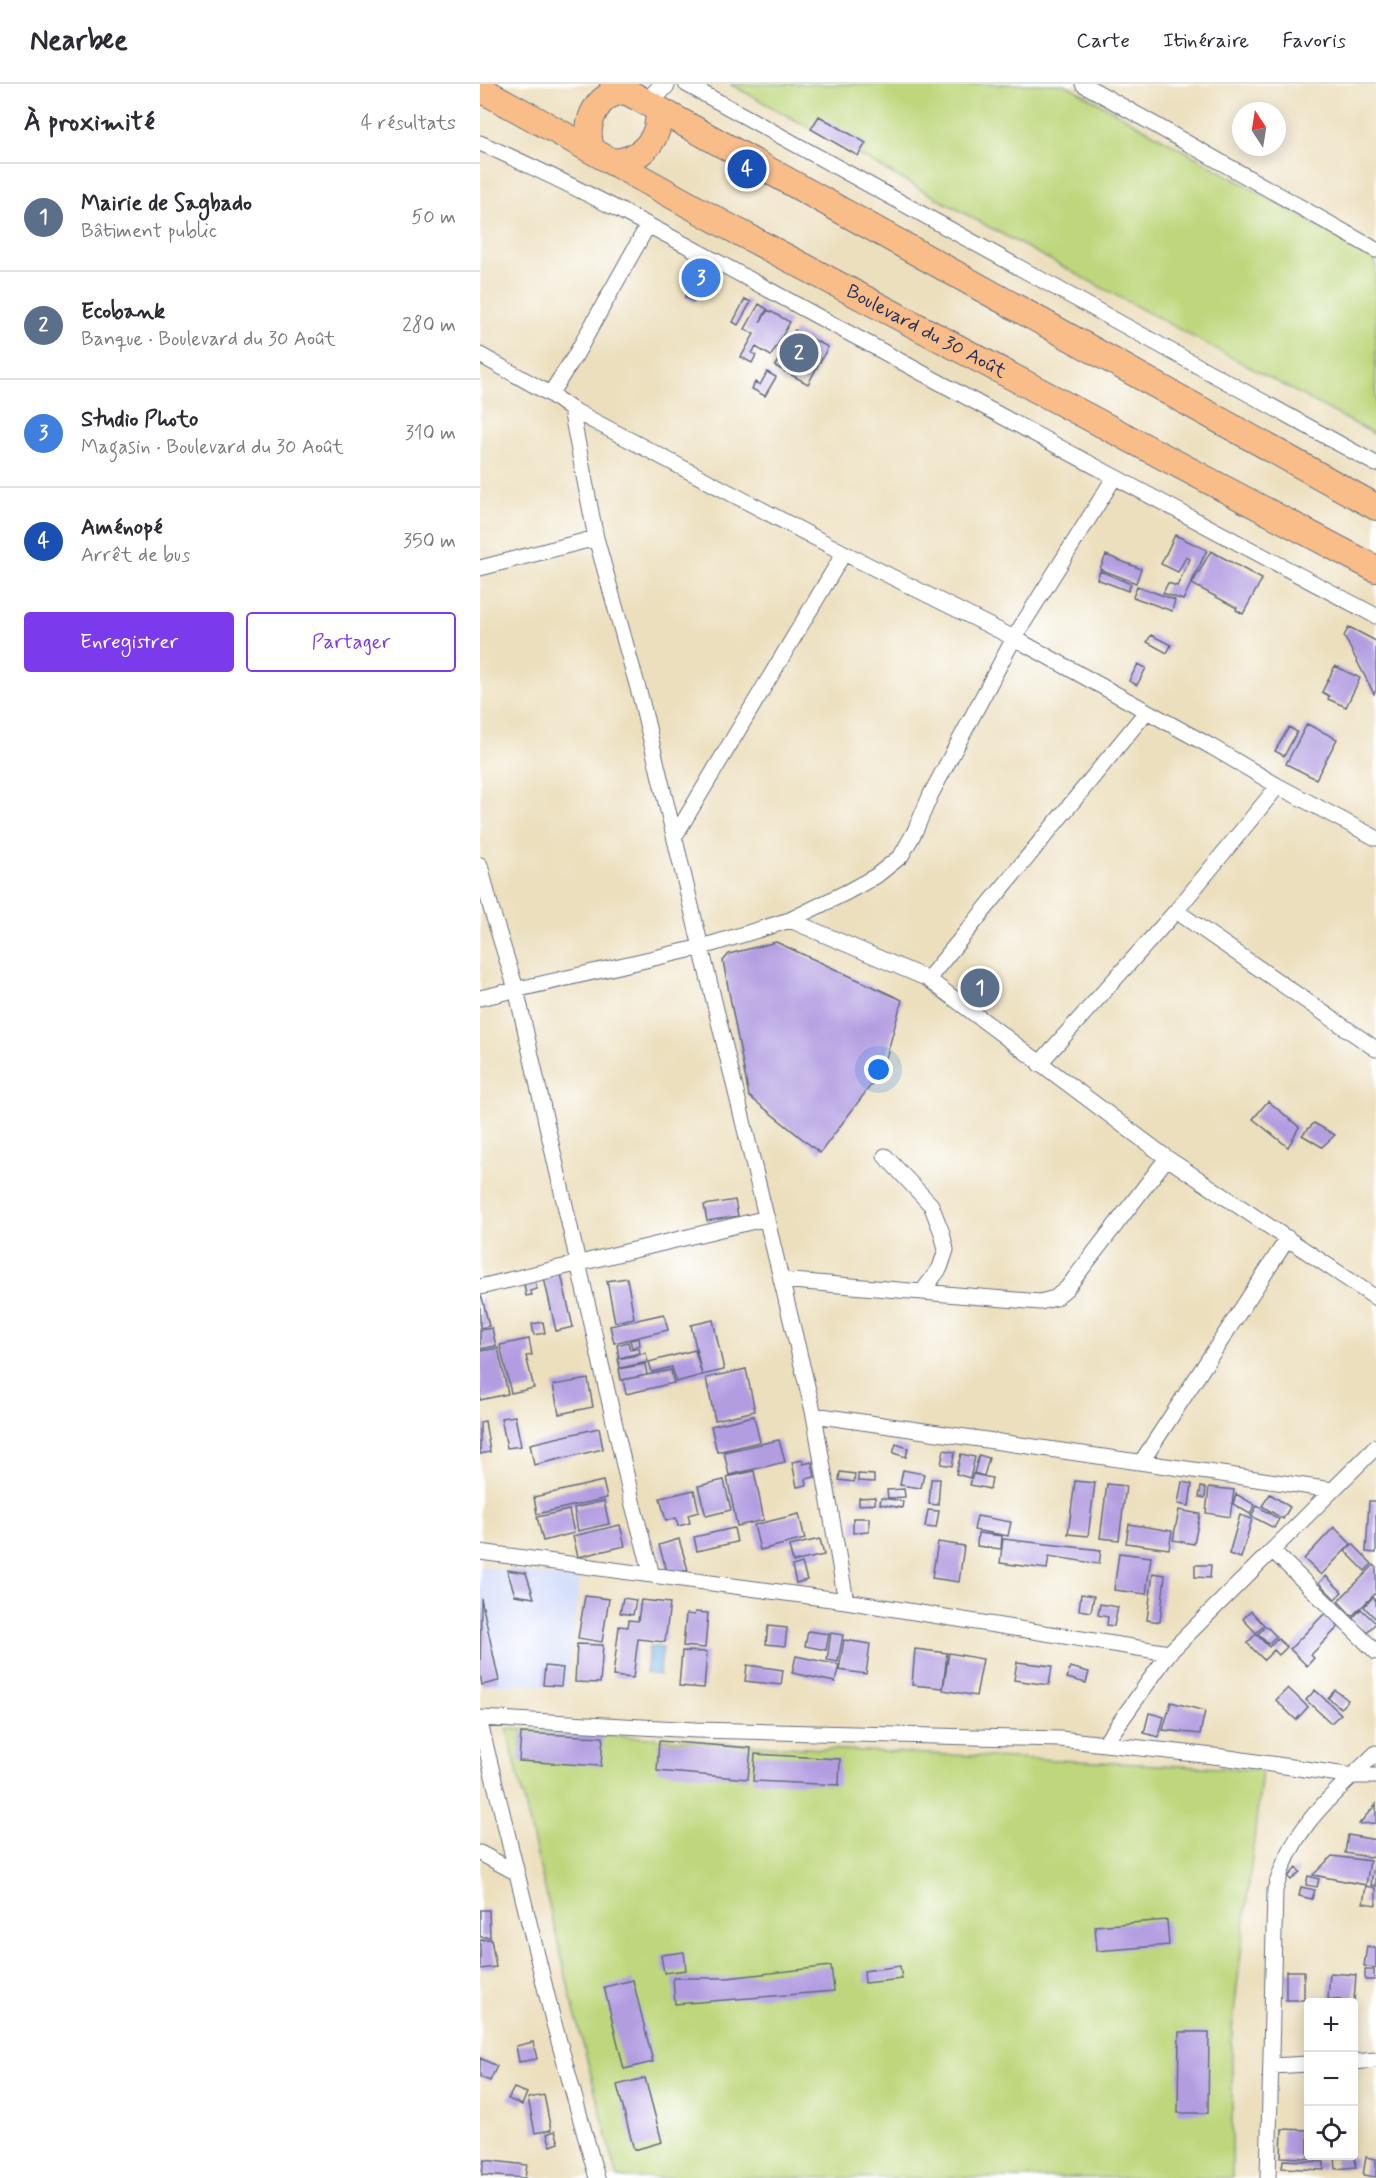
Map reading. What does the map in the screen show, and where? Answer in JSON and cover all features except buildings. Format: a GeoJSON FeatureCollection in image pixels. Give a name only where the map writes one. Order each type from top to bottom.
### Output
{"type":"FeatureCollection","features":[{"type":"Feature","properties":{"kind":"highway"},"geometry":{"type":"LineString","coordinates":[[591,148],[588,132],[594,111],[607,96],[619,87],[657,98],[1376,507]]}},
{"type":"Feature","properties":{"kind":"highway","name":"Boulevard du 30 Août"},"geometry":{"type":"LineString","coordinates":[[480,89],[591,148],[740,233],[1376,568]]}},
{"type":"Feature","properties":{"kind":"highway"},"geometry":{"type":"LineString","coordinates":[[612,162],[625,162],[650,144],[658,126],[657,98]]}},
{"type":"Feature","properties":{"kind":"street"},"geometry":{"type":"LineString","coordinates":[[687,84],[1376,464]]}},
{"type":"Feature","properties":{"kind":"street"},"geometry":{"type":"LineString","coordinates":[[1083,84],[1376,250]]}},
{"type":"Feature","properties":{"kind":"street"},"geometry":{"type":"LineString","coordinates":[[480,143],[532,166],[648,225],[1376,616]]}},
{"type":"Feature","properties":{"kind":"street"},"geometry":{"type":"LineString","coordinates":[[550,394],[575,356],[648,225]]}},
{"type":"Feature","properties":{"kind":"street"},"geometry":{"type":"LineString","coordinates":[[480,355],[550,394],[571,409],[1014,638],[1278,786],[1376,838]]}},
{"type":"Feature","properties":{"kind":"street"},"geometry":{"type":"LineString","coordinates":[[571,409],[596,538],[641,699],[814,1415],[846,1601]]}},
{"type":"Feature","properties":{"kind":"street"},"geometry":{"type":"LineString","coordinates":[[480,998],[702,947],[790,920],[866,882],[901,856],[931,794],[1014,638],[1114,477]]}},
{"type":"Feature","properties":{"kind":"street"},"geometry":{"type":"LineString","coordinates":[[480,568],[596,538]]}},
{"type":"Feature","properties":{"kind":"street"},"geometry":{"type":"LineString","coordinates":[[675,836],[844,552]]}},
{"type":"Feature","properties":{"kind":"street"},"geometry":{"type":"LineString","coordinates":[[928,979],[1146,712]]}},
{"type":"Feature","properties":{"kind":"street"},"geometry":{"type":"LineString","coordinates":[[1039,1064],[1176,911],[1278,786]]}},
{"type":"Feature","properties":{"kind":"street"},"geometry":{"type":"LineString","coordinates":[[480,865],[516,989],[633,1505],[652,1575]]}},
{"type":"Feature","properties":{"kind":"street"},"geometry":{"type":"LineString","coordinates":[[1176,911],[1376,1049]]}},
{"type":"Feature","properties":{"kind":"street"},"geometry":{"type":"LineString","coordinates":[[790,920],[928,979],[1167,1158],[1376,1298]]}},
{"type":"Feature","properties":{"kind":"street"},"geometry":{"type":"LineString","coordinates":[[885,1156],[931,1205],[942,1233],[946,1250],[940,1268],[922,1292]]}},
{"type":"Feature","properties":{"kind":"street"},"geometry":{"type":"LineString","coordinates":[[781,1280],[1040,1302],[1055,1298],[1067,1288],[1167,1158]]}},
{"type":"Feature","properties":{"kind":"street"},"geometry":{"type":"LineString","coordinates":[[480,1287],[767,1218]]}},
{"type":"Feature","properties":{"kind":"street"},"geometry":{"type":"LineString","coordinates":[[1142,1461],[1288,1238]]}},
{"type":"Feature","properties":{"kind":"street"},"geometry":{"type":"LineString","coordinates":[[814,1415],[1332,1490]]}},
{"type":"Feature","properties":{"kind":"street"},"geometry":{"type":"LineString","coordinates":[[1105,1743],[1169,1653],[1376,1447]]}},
{"type":"Feature","properties":{"kind":"street"},"geometry":{"type":"LineString","coordinates":[[1272,1550],[1376,1652]]}},
{"type":"Feature","properties":{"kind":"street"},"geometry":{"type":"LineString","coordinates":[[480,1552],[846,1601],[1169,1653]]}},
{"type":"Feature","properties":{"kind":"street"},"geometry":{"type":"LineString","coordinates":[[480,1718],[696,1730],[1060,1739],[1353,1776],[1376,1776]]}},
{"type":"Feature","properties":{"kind":"street"},"geometry":{"type":"LineString","coordinates":[[480,1723],[553,2020],[597,2178]]}},
{"type":"Feature","properties":{"kind":"street"},"geometry":{"type":"LineString","coordinates":[[1268,2178],[1275,1890],[1281,1869],[1294,1841],[1321,1805],[1376,1754]]}},
{"type":"Feature","properties":{"kind":"street"},"geometry":{"type":"LineString","coordinates":[[480,1852],[517,1873]]}},
{"type":"Feature","properties":{"kind":"street"},"geometry":{"type":"LineString","coordinates":[[1358,2061],[1376,2060]]}},
{"type":"Feature","properties":{"kind":"street"},"geometry":{"type":"LineString","coordinates":[[1272,2066],[1304,2064]]}},
{"type":"Feature","properties":{"kind":"shaded area"},"geometry":{"type":"Polygon","coordinates":[[[480,1566],[580,1580],[566,1688],[518,1684],[482,1685],[480,1674],[480,1566]]]}},
{"type":"Feature","properties":{"kind":"green space"},"geometry":{"type":"Polygon","coordinates":[[[730,84],[1064,84],[1074,89],[1376,258],[1376,435],[1000,233],[730,84]]]}},
{"type":"Feature","properties":{"kind":"green space"},"geometry":{"type":"Polygon","coordinates":[[[507,1729],[804,1748],[1262,1770],[1232,2030],[1232,2178],[618,2178],[574,2010],[507,1729]]]}},
{"type":"Feature","properties":{"kind":"water"},"geometry":{"type":"Polygon","coordinates":[[[649,1646],[663,1648],[659,1675],[646,1673],[649,1646]]]}},
{"type":"Feature","properties":{"kind":"place","name":"Aménopé"},"geometry":{"type":"Point","coordinates":[747,169]}},
{"type":"Feature","properties":{"kind":"place","name":"Studio Photo"},"geometry":{"type":"Point","coordinates":[701,278]}},
{"type":"Feature","properties":{"kind":"place","name":"Ecobank"},"geometry":{"type":"Point","coordinates":[799,353]}},
{"type":"Feature","properties":{"kind":"place","name":"Mairie de Sagbado"},"geometry":{"type":"Point","coordinates":[980,988]}}]}
